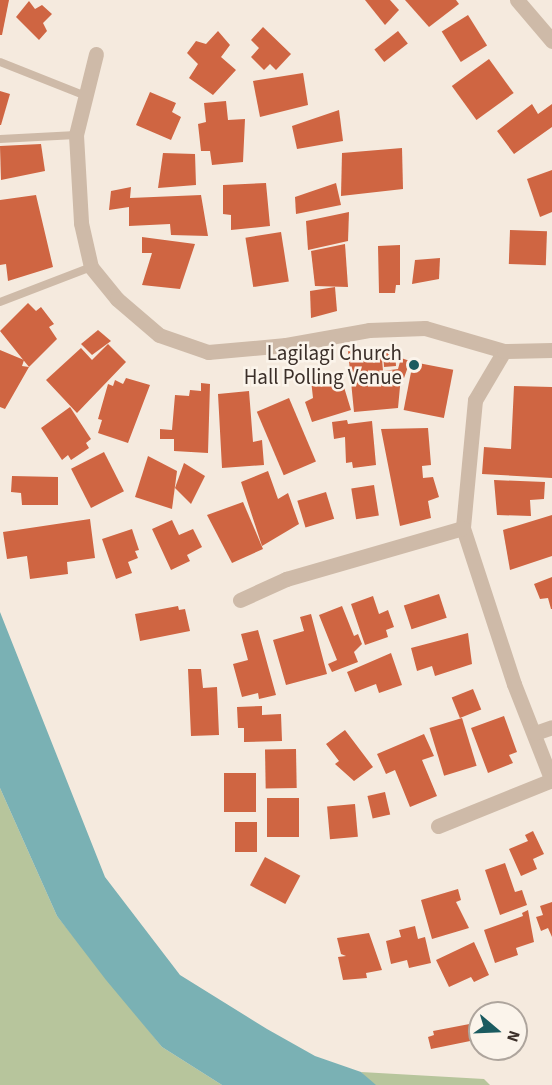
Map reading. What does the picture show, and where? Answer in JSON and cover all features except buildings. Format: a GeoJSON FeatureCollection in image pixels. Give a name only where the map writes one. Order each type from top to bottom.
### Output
{"type":"FeatureCollection","features":[{"type":"Feature","properties":{"kind":"street"},"geometry":{"type":"LineString","coordinates":[[517,0],[552,41]]}},
{"type":"Feature","properties":{"kind":"street"},"geometry":{"type":"LineString","coordinates":[[96,54],[76,135],[81,223],[91,267],[117,299],[159,335],[208,352],[286,345],[369,330],[425,328],[504,351],[552,350]]}},
{"type":"Feature","properties":{"kind":"street"},"geometry":{"type":"LineString","coordinates":[[438,826],[552,781],[514,684],[463,528],[475,400],[504,351]]}},
{"type":"Feature","properties":{"kind":"street"},"geometry":{"type":"LineString","coordinates":[[240,600],[286,579],[463,528]]}},
{"type":"Feature","properties":{"kind":"street"},"geometry":{"type":"LineString","coordinates":[[535,733],[552,727]]}},
{"type":"Feature","properties":{"kind":"lane"},"geometry":{"type":"LineString","coordinates":[[0,62],[86,96]]}},
{"type":"Feature","properties":{"kind":"lane"},"geometry":{"type":"LineString","coordinates":[[0,139],[76,135]]}},
{"type":"Feature","properties":{"kind":"lane"},"geometry":{"type":"LineString","coordinates":[[0,302],[91,267]]}},
{"type":"Feature","properties":{"kind":"green space"},"geometry":{"type":"Polygon","coordinates":[[[0,788],[57,916],[162,1047],[222,1085],[0,1085],[0,788]]]}},
{"type":"Feature","properties":{"kind":"green space"},"geometry":{"type":"Polygon","coordinates":[[[361,1072],[484,1079],[490,1085],[373,1085],[361,1072]]]}},
{"type":"Feature","properties":{"kind":"water"},"geometry":{"type":"Polygon","coordinates":[[[0,612],[105,877],[180,975],[315,1056],[361,1072],[376,1085],[222,1085],[162,1047],[106,980],[57,916],[0,788],[0,612]]]}},
{"type":"Feature","properties":{"kind":"place","name":"Lagilagi Church Hall Polling Venue"},"geometry":{"type":"Point","coordinates":[414,365]}}]}
